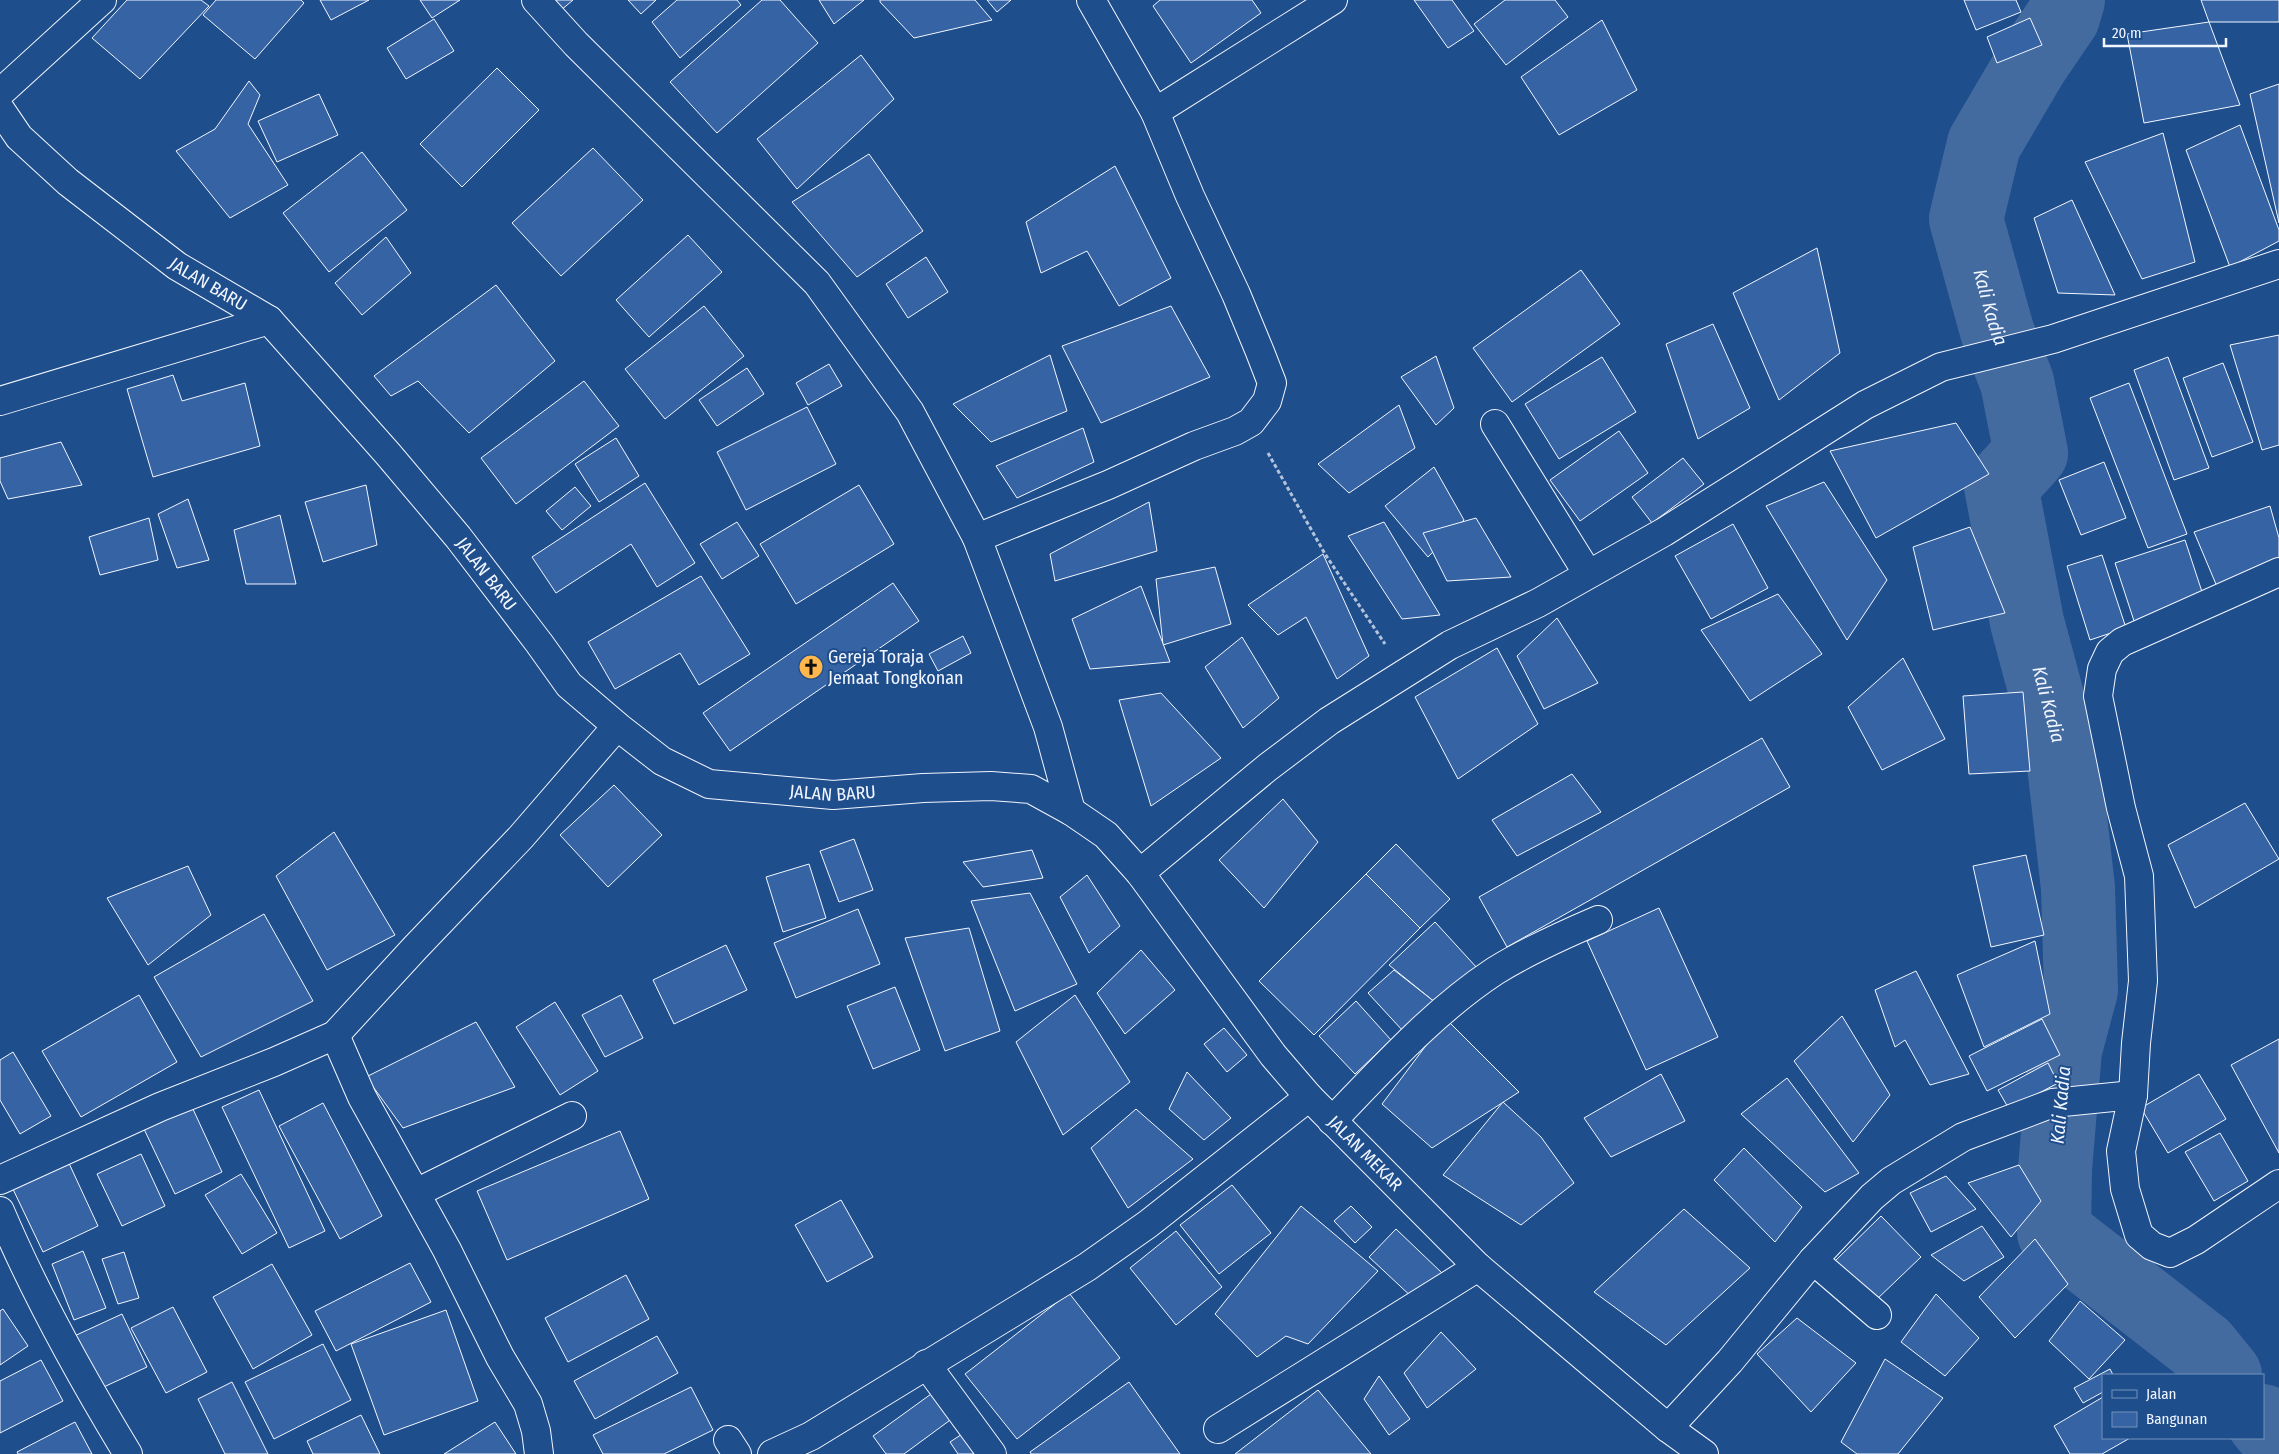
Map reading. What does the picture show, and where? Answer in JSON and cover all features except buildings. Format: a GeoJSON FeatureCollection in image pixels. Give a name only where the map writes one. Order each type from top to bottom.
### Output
{"type":"FeatureCollection","features":[{"type":"Feature","properties":{"kind":"street"},"geometry":{"type":"LineString","coordinates":[[0,93],[102,0]]}},
{"type":"Feature","properties":{"kind":"street"},"geometry":{"type":"LineString","coordinates":[[536,0],[590,58],[817,283],[910,412],[977,538],[1048,728],[1071,810]]}},
{"type":"Feature","properties":{"kind":"street"},"geometry":{"type":"LineString","coordinates":[[977,538],[1108,485],[1194,446],[1235,431],[1251,422],[1267,401],[1272,384],[1236,294],[1190,196],[1155,112],[1091,0]]}},
{"type":"Feature","properties":{"kind":"street"},"geometry":{"type":"LineString","coordinates":[[1155,112],[1333,0]]}},
{"type":"Feature","properties":{"kind":"street","name":"JALAN BARU"},"geometry":{"type":"LineString","coordinates":[[0,109],[18,137],[68,182],[177,266],[269,320],[388,454],[458,537],[569,685],[662,761],[709,784],[833,795],[923,788],[991,786],[1030,789],[1071,810]]}},
{"type":"Feature","properties":{"kind":"street"},"geometry":{"type":"LineString","coordinates":[[1140,873],[1268,767],[1329,721],[1450,645],[1538,603],[1664,532],[1865,405],[1941,367],[2053,339],[2279,264]]}},
{"type":"Feature","properties":{"kind":"street"},"geometry":{"type":"LineString","coordinates":[[0,401],[269,320]]}},
{"type":"Feature","properties":{"kind":"street"},"geometry":{"type":"LineString","coordinates":[[1495,424],[1588,574]]}},
{"type":"Feature","properties":{"kind":"street"},"geometry":{"type":"LineString","coordinates":[[2279,572],[2122,642],[2110,652],[2102,669],[2098,696],[2120,808],[2139,876],[2143,981],[2136,1043],[2126,1096],[2121,1151],[2125,1189],[2139,1235],[2152,1246],[2170,1253],[2188,1244],[2279,1184]]}},
{"type":"Feature","properties":{"kind":"street"},"geometry":{"type":"LineString","coordinates":[[0,1180],[160,1107],[274,1062],[335,1035],[521,837],[617,726]]}},
{"type":"Feature","properties":{"kind":"street","name":"JALAN MEKAR"},"geometry":{"type":"LineString","coordinates":[[1071,810],[1106,835],[1140,873],[1273,1055],[1309,1097],[1478,1267],[1668,1428],[1704,1454]]}},
{"type":"Feature","properties":{"kind":"street"},"geometry":{"type":"LineString","coordinates":[[1332,1120],[1423,1029],[1468,990],[1515,960],[1561,935],[1598,920]]}},
{"type":"Feature","properties":{"kind":"street"},"geometry":{"type":"LineString","coordinates":[[335,1035],[362,1097],[447,1250],[500,1357],[528,1404],[540,1454]]}},
{"type":"Feature","properties":{"kind":"street"},"geometry":{"type":"LineString","coordinates":[[1668,1428],[1730,1361],[1814,1260],[1872,1197],[1906,1172],[1963,1137],[2053,1103],[2126,1096]]}},
{"type":"Feature","properties":{"kind":"street"},"geometry":{"type":"LineString","coordinates":[[772,1454],[811,1436],[1087,1267],[1170,1208],[1309,1097]]}},
{"type":"Feature","properties":{"kind":"street"},"geometry":{"type":"LineString","coordinates":[[416,1193],[572,1116]]}},
{"type":"Feature","properties":{"kind":"street"},"geometry":{"type":"LineString","coordinates":[[0,1211],[19,1256],[59,1336],[128,1454]]}},
{"type":"Feature","properties":{"kind":"street"},"geometry":{"type":"LineString","coordinates":[[1814,1260],[1877,1315]]}},
{"type":"Feature","properties":{"kind":"street"},"geometry":{"type":"LineString","coordinates":[[1218,1429],[1478,1267]]}},
{"type":"Feature","properties":{"kind":"street"},"geometry":{"type":"LineString","coordinates":[[926,1364],[992,1454]]}},
{"type":"Feature","properties":{"kind":"path"},"geometry":{"type":"LineString","coordinates":[[1251,422],[1325,554],[1405,674]]}},
{"type":"Feature","properties":{"kind":"waterway","name":"Kali Kadia"},"geometry":{"type":"LineString","coordinates":[[2068,0],[2063,17],[2031,64],[1984,144],[1966,219],[1997,331],[2017,382],[2031,453],[2001,486],[2027,622],[2063,756],[2078,888],[2081,990],[2065,1050],[2055,1169],[2054,1232],[2203,1348],[2224,1374]]}},
{"type":"Feature","properties":{"kind":"waterway","name":"Kali Kadia"},"geometry":{"type":"LineString","coordinates":[[2264,1422],[2279,1440]]}},
{"type":"Feature","properties":{"kind":"place","name":"Gereja Toraja Jemaat Tongkonan"},"geometry":{"type":"Point","coordinates":[811,667]}}]}
